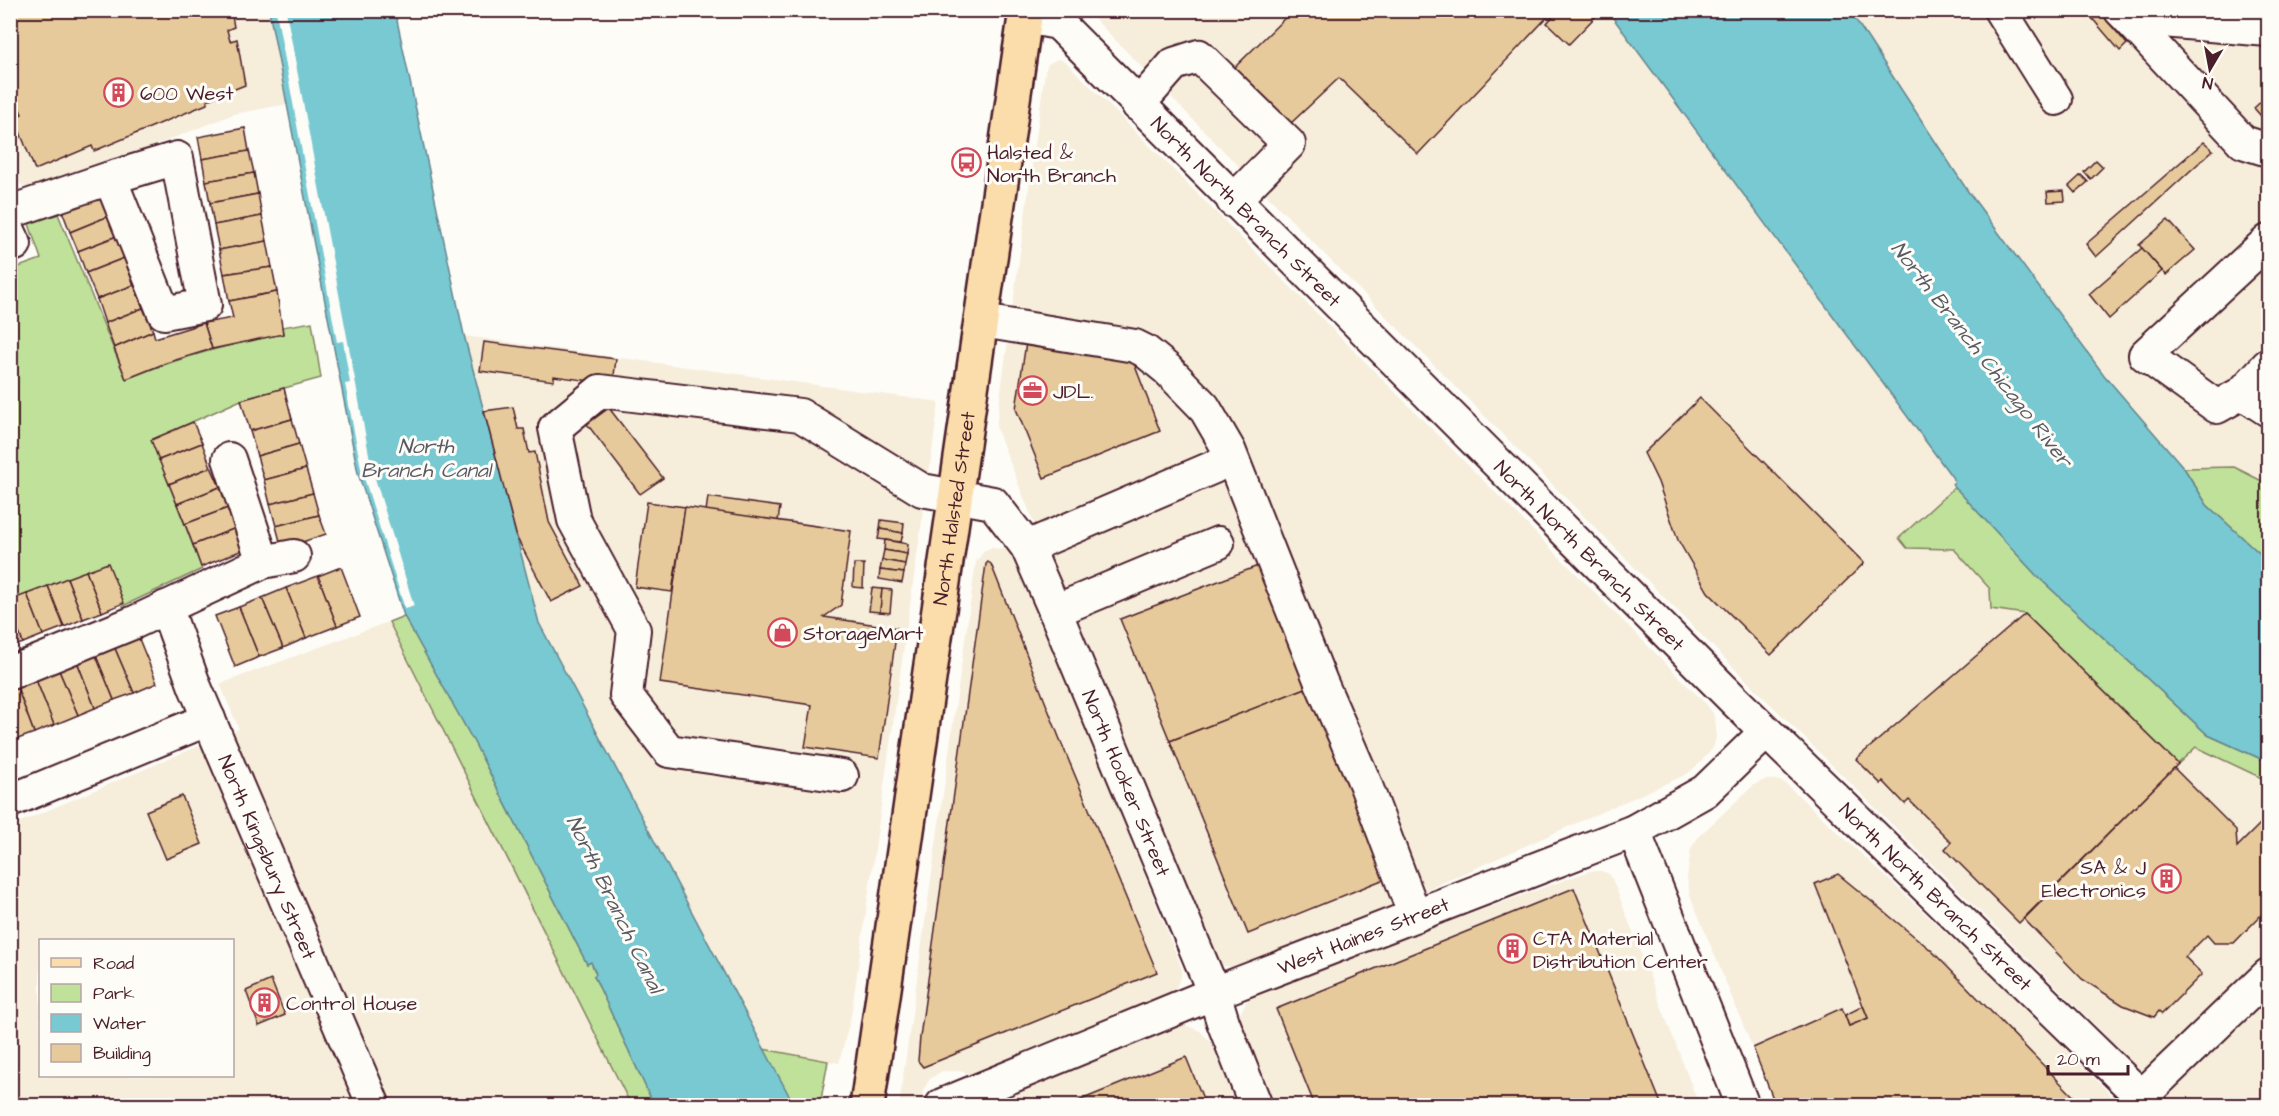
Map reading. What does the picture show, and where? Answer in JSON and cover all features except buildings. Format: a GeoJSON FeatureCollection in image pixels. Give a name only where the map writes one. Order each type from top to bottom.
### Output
{"type":"FeatureCollection","features":[{"type":"Feature","properties":{"kind":"main road","name":"North Halsted Street"},"geometry":{"type":"LineString","coordinates":[[867,1106],[1025,17]]}},
{"type":"Feature","properties":{"kind":"street"},"geometry":{"type":"LineString","coordinates":[[2000,10],[2056,99]]}},
{"type":"Feature","properties":{"kind":"street"},"geometry":{"type":"LineString","coordinates":[[2124,14],[2268,30]]}},
{"type":"Feature","properties":{"kind":"street"},"geometry":{"type":"LineString","coordinates":[[2124,14],[2243,142],[2268,150]]}},
{"type":"Feature","properties":{"kind":"street","name":"North North Branch Street"},"geometry":{"type":"LineString","coordinates":[[1025,17],[1058,24],[1766,732],[2146,1101]]}},
{"type":"Feature","properties":{"kind":"street"},"geometry":{"type":"LineString","coordinates":[[1138,105],[1174,64],[1199,56],[1289,144],[1233,201]]}},
{"type":"Feature","properties":{"kind":"street"},"geometry":{"type":"LineString","coordinates":[[10,212],[110,178],[177,158],[205,304],[164,313],[110,178]]}},
{"type":"Feature","properties":{"kind":"street"},"geometry":{"type":"LineString","coordinates":[[2268,241],[2145,355],[2217,407],[2242,393],[2268,365]]}},
{"type":"Feature","properties":{"kind":"street"},"geometry":{"type":"LineString","coordinates":[[982,321],[1135,346],[1167,369],[1204,407],[1229,450],[1321,682],[1365,783],[1415,916]]}},
{"type":"Feature","properties":{"kind":"street","name":"North Hooker Street"},"geometry":{"type":"LineString","coordinates":[[842,776],[669,751],[626,695],[634,630],[574,520],[555,428],[600,391],[800,415],[922,490],[993,502],[1027,548],[1054,610],[1214,993],[1256,1106]]}},
{"type":"Feature","properties":{"kind":"street"},"geometry":{"type":"LineString","coordinates":[[2242,393],[2268,410]]}},
{"type":"Feature","properties":{"kind":"street"},"geometry":{"type":"LineString","coordinates":[[229,459],[264,562]]}},
{"type":"Feature","properties":{"kind":"street"},"geometry":{"type":"LineString","coordinates":[[1027,548],[1214,467]]}},
{"type":"Feature","properties":{"kind":"street"},"geometry":{"type":"LineString","coordinates":[[1054,610],[1218,543]]}},
{"type":"Feature","properties":{"kind":"street"},"geometry":{"type":"LineString","coordinates":[[10,673],[135,622],[264,562],[294,556]]}},
{"type":"Feature","properties":{"kind":"street","name":"North Kingsbury Street"},"geometry":{"type":"LineString","coordinates":[[166,608],[209,719],[374,1106]]}},
{"type":"Feature","properties":{"kind":"street"},"geometry":{"type":"LineString","coordinates":[[10,801],[209,719]]}},
{"type":"Feature","properties":{"kind":"street","name":"West Haines Street"},"geometry":{"type":"LineString","coordinates":[[942,1105],[1214,993],[1634,831],[1705,791],[1766,732]]}},
{"type":"Feature","properties":{"kind":"street"},"geometry":{"type":"LineString","coordinates":[[1634,831],[1743,1106]]}},
{"type":"Feature","properties":{"kind":"street"},"geometry":{"type":"LineString","coordinates":[[2146,1101],[2268,975]]}},
{"type":"Feature","properties":{"kind":"shaded area","name":"600 West"},"geometry":{"type":"Polygon","coordinates":[[[10,11],[269,11],[288,104],[234,114],[47,188],[26,188],[11,178],[10,11]]]}},
{"type":"Feature","properties":{"kind":"shaded area"},"geometry":{"type":"Polygon","coordinates":[[[1087,11],[1608,11],[1955,481],[1952,484],[2036,575],[2208,735],[2268,762],[2268,1105],[2176,1105],[1751,685],[1087,11]]]}},
{"type":"Feature","properties":{"kind":"shaded area"},"geometry":{"type":"Polygon","coordinates":[[[1850,11],[2268,11],[2268,561],[2207,505],[2184,468],[2104,375],[1967,190],[1850,11]]]}},
{"type":"Feature","properties":{"kind":"shaded area"},"geometry":{"type":"Polygon","coordinates":[[[1058,59],[1065,61],[1707,705],[1713,713],[1716,737],[1713,748],[1700,763],[1687,774],[1408,898],[1238,968],[1220,965],[1209,958],[1127,759],[996,427],[1045,72],[1048,64],[1058,59]]]}},
{"type":"Feature","properties":{"kind":"shaded area"},"geometry":{"type":"Polygon","coordinates":[[[464,336],[939,402],[851,1016],[839,1063],[763,1049],[539,623],[464,336]]]}},
{"type":"Feature","properties":{"kind":"shaded area"},"geometry":{"type":"Polygon","coordinates":[[[1005,549],[1018,558],[1182,969],[1181,977],[1172,995],[975,1077],[961,1071],[942,1071],[930,1079],[923,1090],[922,1105],[899,1106],[976,562],[985,550],[1005,549]]]}},
{"type":"Feature","properties":{"kind":"shaded area"},"geometry":{"type":"Polygon","coordinates":[[[404,616],[475,744],[594,976],[654,1105],[11,1106],[11,826],[239,729],[220,684],[404,616]]]}},
{"type":"Feature","properties":{"kind":"shaded area"},"geometry":{"type":"Polygon","coordinates":[[[1765,780],[1785,783],[2003,986],[2121,1105],[1776,1105],[1690,895],[1687,878],[1691,848],[1700,835],[1754,785],[1765,780]]]}},
{"type":"Feature","properties":{"kind":"shaded area","name":"CTA Material Distribution Center"},"geometry":{"type":"Polygon","coordinates":[[[1590,871],[1609,874],[1614,883],[1699,1105],[1267,1105],[1238,1026],[1239,1016],[1249,997],[1255,992],[1590,871]]]}},
{"type":"Feature","properties":{"kind":"shaded area"},"geometry":{"type":"Polygon","coordinates":[[[1183,1024],[1200,1031],[1211,1042],[1238,1105],[983,1106],[986,1101],[1174,1025],[1183,1024]]]}},
{"type":"Feature","properties":{"kind":"green space"},"geometry":{"type":"Polygon","coordinates":[[[58,214],[126,379],[203,352],[283,334],[282,327],[312,322],[321,378],[241,400],[152,440],[202,569],[123,606],[106,568],[11,606],[10,270],[41,259],[29,224],[58,214]]]}},
{"type":"Feature","properties":{"kind":"green space"},"geometry":{"type":"Polygon","coordinates":[[[2234,467],[2268,484],[2268,561],[2207,505],[2184,468],[2234,467]]]}},
{"type":"Feature","properties":{"kind":"green space"},"geometry":{"type":"Polygon","coordinates":[[[1955,487],[2036,575],[2208,735],[2268,762],[2268,781],[2196,747],[2178,764],[2025,614],[1991,609],[1990,589],[1954,549],[1907,548],[1899,538],[1955,487]]]}},
{"type":"Feature","properties":{"kind":"green space"},"geometry":{"type":"Polygon","coordinates":[[[404,616],[475,744],[587,964],[591,962],[596,974],[594,976],[654,1105],[631,1105],[389,622],[404,616]]]}},
{"type":"Feature","properties":{"kind":"green space"},"geometry":{"type":"Polygon","coordinates":[[[763,1049],[828,1061],[820,1105],[794,1105],[763,1049]]]}},
{"type":"Feature","properties":{"kind":"water","name":"North Branch Canal"},"geometry":{"type":"Polygon","coordinates":[[[269,11],[395,11],[464,335],[539,623],[794,1105],[654,1105],[594,976],[596,974],[591,962],[587,964],[475,744],[404,616],[358,473],[269,11]]]}},
{"type":"Feature","properties":{"kind":"water","name":"North Branch Chicago River"},"geometry":{"type":"Polygon","coordinates":[[[1608,11],[1850,11],[1967,190],[2104,375],[2184,468],[2207,505],[2268,561],[2268,762],[2208,735],[2036,575],[1952,484],[1955,481],[1608,11]]]}},
{"type":"Feature","properties":{"kind":"pier"},"geometry":{"type":"Polygon","coordinates":[[[276,11],[286,11],[371,465],[414,606],[405,609],[361,468],[345,384],[350,383],[343,341],[337,342],[276,11]]]}},
{"type":"Feature","properties":{"kind":"place","name":"600 West"},"geometry":{"type":"Point","coordinates":[119,93]}},
{"type":"Feature","properties":{"kind":"place","name":"Halsted & North Branch"},"geometry":{"type":"Point","coordinates":[966,163]}},
{"type":"Feature","properties":{"kind":"place","name":"JDL."},"geometry":{"type":"Point","coordinates":[1032,391]}},
{"type":"Feature","properties":{"kind":"place","name":"StorageMart"},"geometry":{"type":"Point","coordinates":[782,633]}},
{"type":"Feature","properties":{"kind":"place","name":"SA & J Electronics"},"geometry":{"type":"Point","coordinates":[2167,878]}},
{"type":"Feature","properties":{"kind":"place","name":"CTA Material Distribution Center"},"geometry":{"type":"Point","coordinates":[1512,949]}},
{"type":"Feature","properties":{"kind":"place","name":"Control House"},"geometry":{"type":"Point","coordinates":[265,1003]}}]}
